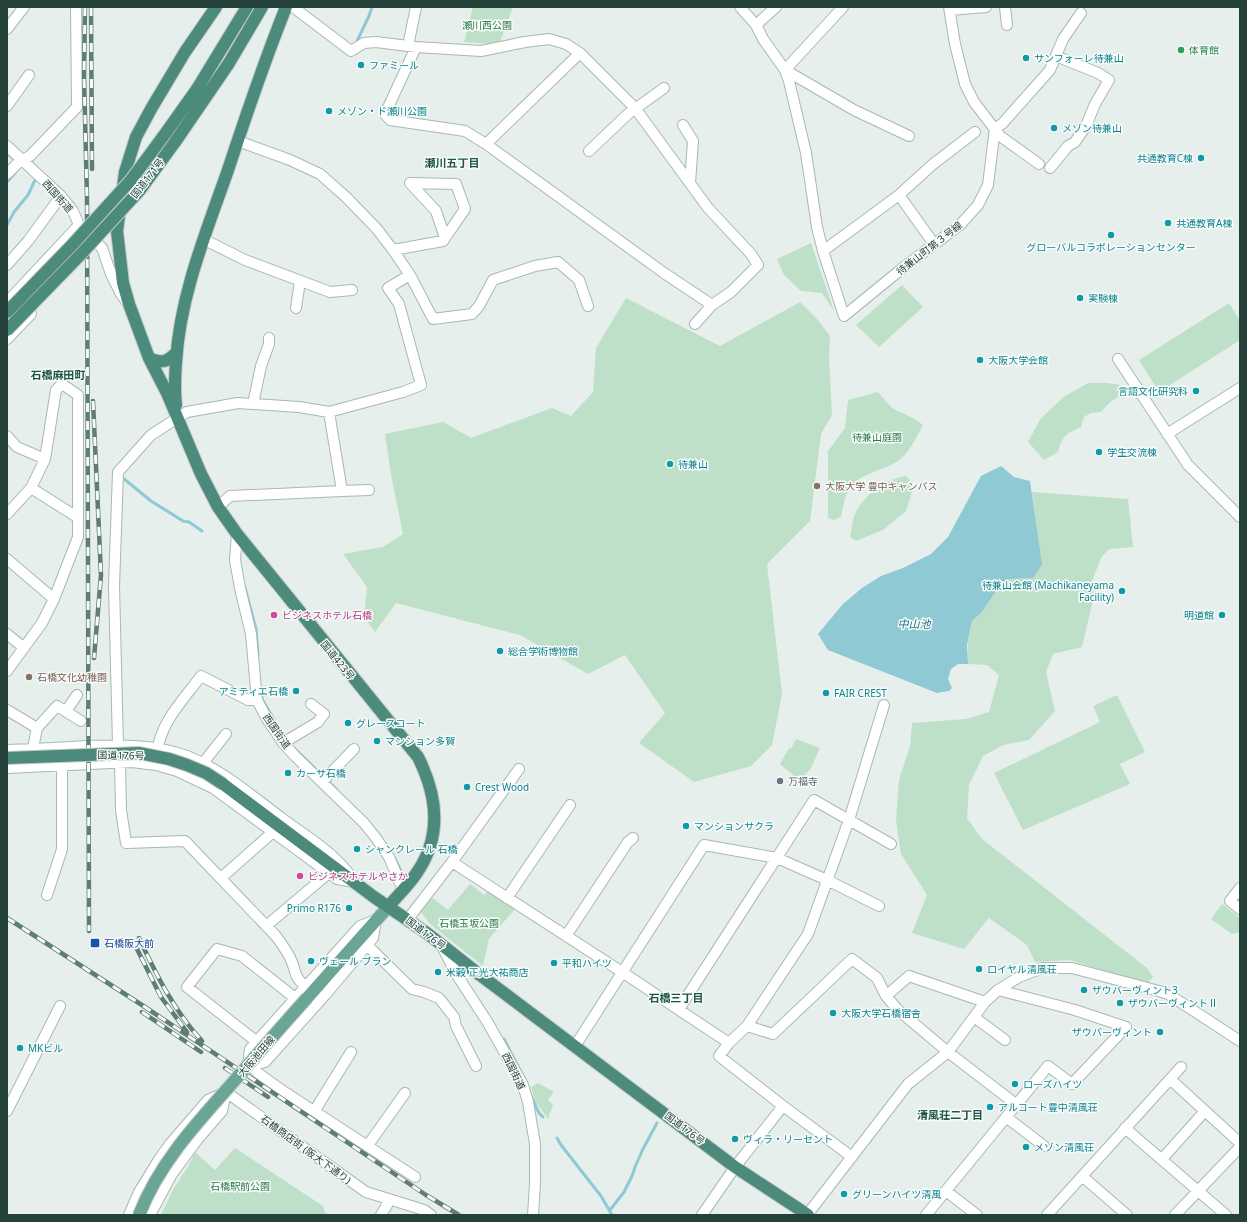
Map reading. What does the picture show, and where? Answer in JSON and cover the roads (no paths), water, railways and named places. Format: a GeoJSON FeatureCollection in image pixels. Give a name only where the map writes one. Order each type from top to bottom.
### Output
{"type":"FeatureCollection","features":[{"type":"Feature","properties":{"kind":"highway"},"geometry":{"type":"LineString","coordinates":[[178,418],[149,358],[129,304],[123,283],[117,231],[125,172],[136,137],[185,52],[216,7]]}},
{"type":"Feature","properties":{"kind":"highway","name":"国道171号"},"geometry":{"type":"LineString","coordinates":[[7,312],[72,245],[131,180],[197,89],[247,7]]}},
{"type":"Feature","properties":{"kind":"highway","name":"国道171号"},"geometry":{"type":"LineString","coordinates":[[7,330],[80,255],[140,190],[229,63],[262,7]]}},
{"type":"Feature","properties":{"kind":"highway"},"geometry":{"type":"LineString","coordinates":[[178,418],[174,391],[179,327],[186,296],[203,239],[269,49],[286,7]]}},
{"type":"Feature","properties":{"kind":"highway"},"geometry":{"type":"LineString","coordinates":[[149,358],[157,362],[169,360],[177,352]]}},
{"type":"Feature","properties":{"kind":"highway","name":"国道423号"},"geometry":{"type":"LineString","coordinates":[[178,418],[201,474],[218,507],[237,534],[418,757],[427,775],[434,806],[432,840],[427,856],[418,872],[388,907]]}},
{"type":"Feature","properties":{"kind":"highway","name":"国道176号"},"geometry":{"type":"LineString","coordinates":[[7,758],[121,753],[153,755],[187,765],[206,773],[223,784],[388,907],[408,919],[735,1167],[808,1215]]}},
{"type":"Feature","properties":{"kind":"main road","name":"大阪池田線"},"geometry":{"type":"LineString","coordinates":[[139,1215],[158,1177],[179,1145],[302,994],[388,907]]}},
{"type":"Feature","properties":{"kind":"street"},"geometry":{"type":"LineString","coordinates":[[7,29],[24,7]]}},
{"type":"Feature","properties":{"kind":"street"},"geometry":{"type":"LineString","coordinates":[[7,174],[19,162],[30,156],[77,107],[76,7]]}},
{"type":"Feature","properties":{"kind":"street"},"geometry":{"type":"LineString","coordinates":[[293,7],[351,51],[364,43],[376,42],[481,51],[525,42],[549,39],[566,44],[580,53],[635,108],[708,208],[751,254],[758,265],[731,292],[712,305],[695,324]]}},
{"type":"Feature","properties":{"kind":"street"},"geometry":{"type":"LineString","coordinates":[[416,7],[412,46],[385,114],[390,120],[464,131],[486,144],[712,305]]}},
{"type":"Feature","properties":{"kind":"street"},"geometry":{"type":"LineString","coordinates":[[740,7],[756,25],[763,39],[785,70],[789,81],[806,153],[817,227],[823,252],[899,195],[932,165],[975,132]]}},
{"type":"Feature","properties":{"kind":"street"},"geometry":{"type":"LineString","coordinates":[[756,25],[776,7]]}},
{"type":"Feature","properties":{"kind":"street"},"geometry":{"type":"LineString","coordinates":[[785,70],[843,7]]}},
{"type":"Feature","properties":{"kind":"street"},"geometry":{"type":"LineString","coordinates":[[986,7],[949,8],[955,44],[965,84],[974,102],[1000,136],[1039,164]]}},
{"type":"Feature","properties":{"kind":"street"},"geometry":{"type":"LineString","coordinates":[[1005,7],[1007,25]]}},
{"type":"Feature","properties":{"kind":"street"},"geometry":{"type":"LineString","coordinates":[[994,128],[1002,124],[1050,70],[1063,40],[1081,13]]}},
{"type":"Feature","properties":{"kind":"street"},"geometry":{"type":"LineString","coordinates":[[486,144],[580,53]]}},
{"type":"Feature","properties":{"kind":"street"},"geometry":{"type":"LineString","coordinates":[[1050,168],[1068,146],[1075,142],[1086,126],[1095,104],[1109,80],[1098,73],[1056,56]]}},
{"type":"Feature","properties":{"kind":"street"},"geometry":{"type":"LineString","coordinates":[[785,70],[854,110],[909,136]]}},
{"type":"Feature","properties":{"kind":"street"},"geometry":{"type":"LineString","coordinates":[[7,106],[30,75]]}},
{"type":"Feature","properties":{"kind":"street"},"geometry":{"type":"LineString","coordinates":[[590,151],[635,108],[664,88]]}},
{"type":"Feature","properties":{"kind":"street"},"geometry":{"type":"LineString","coordinates":[[683,125],[693,141],[690,183]]}},
{"type":"Feature","properties":{"kind":"street","name":"待兼山町第３号線"},"geometry":{"type":"LineString","coordinates":[[823,252],[844,316],[960,225],[978,205],[988,185],[994,128]]}},
{"type":"Feature","properties":{"kind":"street"},"geometry":{"type":"LineString","coordinates":[[238,140],[290,160],[320,174],[346,197],[377,229],[410,275],[433,319],[472,314],[479,306],[493,280],[535,266],[558,262],[580,280],[588,306]]}},
{"type":"Feature","properties":{"kind":"street","name":"西国街道"},"geometry":{"type":"LineString","coordinates":[[7,146],[19,162],[61,196],[74,211],[79,225],[102,248],[111,274],[121,294],[129,304]]}},
{"type":"Feature","properties":{"kind":"street"},"geometry":{"type":"LineString","coordinates":[[392,250],[443,240],[445,238],[465,209],[456,184],[410,182],[436,211],[445,238]]}},
{"type":"Feature","properties":{"kind":"street"},"geometry":{"type":"LineString","coordinates":[[899,195],[934,244]]}},
{"type":"Feature","properties":{"kind":"street"},"geometry":{"type":"LineString","coordinates":[[7,265],[28,241],[61,196]]}},
{"type":"Feature","properties":{"kind":"street"},"geometry":{"type":"LineString","coordinates":[[8,298],[49,258],[79,225]]}},
{"type":"Feature","properties":{"kind":"street"},"geometry":{"type":"LineString","coordinates":[[203,239],[245,260],[330,292],[352,290]]}},
{"type":"Feature","properties":{"kind":"street"},"geometry":{"type":"LineString","coordinates":[[7,339],[68,274],[49,258]]}},
{"type":"Feature","properties":{"kind":"street"},"geometry":{"type":"LineString","coordinates":[[111,274],[118,274],[120,262]]}},
{"type":"Feature","properties":{"kind":"street"},"geometry":{"type":"LineString","coordinates":[[302,994],[292,962],[284,946],[185,841],[126,843],[121,810],[114,586],[118,472],[151,435],[187,412],[238,403],[299,407],[328,412],[403,392],[421,385],[399,304],[388,288],[410,275]]}},
{"type":"Feature","properties":{"kind":"street"},"geometry":{"type":"LineString","coordinates":[[296,308],[300,281]]}},
{"type":"Feature","properties":{"kind":"street"},"geometry":{"type":"LineString","coordinates":[[253,404],[261,366],[269,344],[269,338]]}},
{"type":"Feature","properties":{"kind":"street"},"geometry":{"type":"LineString","coordinates":[[1118,359],[1188,465],[1240,517]]}},
{"type":"Feature","properties":{"kind":"street"},"geometry":{"type":"LineString","coordinates":[[7,514],[31,488],[45,459],[56,390],[62,384],[78,395],[78,537],[54,599],[42,623],[24,648],[9,664]]}},
{"type":"Feature","properties":{"kind":"street"},"geometry":{"type":"LineString","coordinates":[[1167,434],[1240,388]]}},
{"type":"Feature","properties":{"kind":"street"},"geometry":{"type":"LineString","coordinates":[[328,412],[342,491]]}},
{"type":"Feature","properties":{"kind":"street"},"geometry":{"type":"LineString","coordinates":[[7,436],[17,447],[45,459]]}},
{"type":"Feature","properties":{"kind":"street"},"geometry":{"type":"LineString","coordinates":[[31,488],[77,517]]}},
{"type":"Feature","properties":{"kind":"street"},"geometry":{"type":"LineString","coordinates":[[218,507],[230,496],[369,490]]}},
{"type":"Feature","properties":{"kind":"street","name":"西国街道"},"geometry":{"type":"LineString","coordinates":[[237,534],[235,560],[251,634],[257,700],[267,719],[325,780],[376,838],[389,857],[403,890]]}},
{"type":"Feature","properties":{"kind":"street"},"geometry":{"type":"LineString","coordinates":[[7,559],[54,599]]}},
{"type":"Feature","properties":{"kind":"street"},"geometry":{"type":"LineString","coordinates":[[7,634],[24,648]]}},
{"type":"Feature","properties":{"kind":"street"},"geometry":{"type":"LineString","coordinates":[[156,765],[157,748],[160,736],[167,721],[201,676],[248,700],[257,700]]}},
{"type":"Feature","properties":{"kind":"street"},"geometry":{"type":"LineString","coordinates":[[66,711],[77,695]]}},
{"type":"Feature","properties":{"kind":"street"},"geometry":{"type":"LineString","coordinates":[[287,741],[318,722],[324,714],[311,704]]}},
{"type":"Feature","properties":{"kind":"street"},"geometry":{"type":"LineString","coordinates":[[852,1157],[719,1056],[729,1043],[747,1026],[808,934],[849,820],[884,705]]}},
{"type":"Feature","properties":{"kind":"street"},"geometry":{"type":"LineString","coordinates":[[33,748],[37,728],[57,706],[80,721]]}},
{"type":"Feature","properties":{"kind":"street"},"geometry":{"type":"LineString","coordinates":[[7,710],[37,728]]}},
{"type":"Feature","properties":{"kind":"street"},"geometry":{"type":"LineString","coordinates":[[190,777],[200,762],[226,734]]}},
{"type":"Feature","properties":{"kind":"street"},"geometry":{"type":"LineString","coordinates":[[7,750],[118,745],[157,748],[200,762],[224,775],[325,850],[345,868],[354,882]]}},
{"type":"Feature","properties":{"kind":"street"},"geometry":{"type":"LineString","coordinates":[[48,748],[48,765]]}},
{"type":"Feature","properties":{"kind":"street"},"geometry":{"type":"LineString","coordinates":[[47,895],[62,849],[62,748]]}},
{"type":"Feature","properties":{"kind":"street"},"geometry":{"type":"LineString","coordinates":[[325,780],[354,749]]}},
{"type":"Feature","properties":{"kind":"street"},"geometry":{"type":"LineString","coordinates":[[21,750],[21,767]]}},
{"type":"Feature","properties":{"kind":"street"},"geometry":{"type":"LineString","coordinates":[[7,768],[62,764],[132,762],[156,765],[177,771],[213,788],[337,879],[354,882]]}},
{"type":"Feature","properties":{"kind":"street"},"geometry":{"type":"LineString","coordinates":[[408,919],[452,862],[519,769]]}},
{"type":"Feature","properties":{"kind":"street"},"geometry":{"type":"LineString","coordinates":[[679,1009],[814,800],[891,844]]}},
{"type":"Feature","properties":{"kind":"street"},"geometry":{"type":"LineString","coordinates":[[507,898],[570,805]]}},
{"type":"Feature","properties":{"kind":"street"},"geometry":{"type":"LineString","coordinates":[[221,878],[273,832]]}},
{"type":"Feature","properties":{"kind":"street"},"geometry":{"type":"LineString","coordinates":[[566,936],[628,842],[633,838]]}},
{"type":"Feature","properties":{"kind":"street"},"geometry":{"type":"LineString","coordinates":[[575,1046],[704,845],[777,858],[827,880],[879,906]]}},
{"type":"Feature","properties":{"kind":"street"},"geometry":{"type":"LineString","coordinates":[[452,862],[729,1043]]}},
{"type":"Feature","properties":{"kind":"street"},"geometry":{"type":"LineString","coordinates":[[266,926],[329,873]]}},
{"type":"Feature","properties":{"kind":"street"},"geometry":{"type":"LineString","coordinates":[[1240,888],[1230,901],[1240,909]]}},
{"type":"Feature","properties":{"kind":"street"},"geometry":{"type":"LineString","coordinates":[[129,1215],[139,1192],[164,1153],[208,1100],[226,1092],[251,1065],[265,1062],[368,946],[373,938],[376,920]]}},
{"type":"Feature","properties":{"kind":"street","name":"西国街道"},"geometry":{"type":"LineString","coordinates":[[441,944],[455,972],[488,1023],[523,1085],[528,1102],[535,1144],[533,1215]]}},
{"type":"Feature","properties":{"kind":"street"},"geometry":{"type":"LineString","coordinates":[[368,946],[412,989],[439,998],[454,1017],[456,1026],[476,1066]]}},
{"type":"Feature","properties":{"kind":"street"},"geometry":{"type":"LineString","coordinates":[[257,1042],[187,987],[217,949],[242,956],[302,994]]}},
{"type":"Feature","properties":{"kind":"street"},"geometry":{"type":"LineString","coordinates":[[747,1026],[773,1034],[852,958],[877,978],[886,996],[898,1010],[948,1052],[1016,1105]]}},
{"type":"Feature","properties":{"kind":"street"},"geometry":{"type":"LineString","coordinates":[[808,1215],[908,1084],[948,1052],[986,1002],[998,990],[1019,977],[1042,968],[1072,968],[1168,994],[1240,1041]]}},
{"type":"Feature","properties":{"kind":"street"},"geometry":{"type":"LineString","coordinates":[[886,996],[908,976],[986,1002]]}},
{"type":"Feature","properties":{"kind":"street"},"geometry":{"type":"LineString","coordinates":[[926,1215],[1048,1066],[1072,1084],[1126,1027],[1075,1010],[998,990]]}},
{"type":"Feature","properties":{"kind":"street"},"geometry":{"type":"LineString","coordinates":[[302,994],[250,1049],[251,1065],[258,1073],[415,1177]]}},
{"type":"Feature","properties":{"kind":"street"},"geometry":{"type":"LineString","coordinates":[[7,1111],[60,1006]]}},
{"type":"Feature","properties":{"kind":"street"},"geometry":{"type":"LineString","coordinates":[[974,1017],[1005,1040]]}},
{"type":"Feature","properties":{"kind":"street"},"geometry":{"type":"LineString","coordinates":[[314,1110],[351,1052]]}},
{"type":"Feature","properties":{"kind":"street"},"geometry":{"type":"LineString","coordinates":[[1047,1215],[1181,1067]]}},
{"type":"Feature","properties":{"kind":"street"},"geometry":{"type":"LineString","coordinates":[[1170,1079],[1240,1143]]}},
{"type":"Feature","properties":{"kind":"street"},"geometry":{"type":"LineString","coordinates":[[150,1215],[172,1174],[197,1140],[222,1111],[226,1092]]}},
{"type":"Feature","properties":{"kind":"street","name":"石橋商店街 (阪大下通り)"},"geometry":{"type":"LineString","coordinates":[[226,1092],[366,1192],[424,1210],[431,1215]]}},
{"type":"Feature","properties":{"kind":"street"},"geometry":{"type":"LineString","coordinates":[[368,1145],[405,1093]]}},
{"type":"Feature","properties":{"kind":"street"},"geometry":{"type":"LineString","coordinates":[[702,1215],[735,1167],[783,1106]]}},
{"type":"Feature","properties":{"kind":"street"},"geometry":{"type":"LineString","coordinates":[[1162,1159],[1205,1111]]}},
{"type":"Feature","properties":{"kind":"street"},"geometry":{"type":"LineString","coordinates":[[1006,1117],[1044,1146]]}},
{"type":"Feature","properties":{"kind":"street"},"geometry":{"type":"LineString","coordinates":[[1125,1128],[1226,1215]]}},
{"type":"Feature","properties":{"kind":"street"},"geometry":{"type":"LineString","coordinates":[[1175,1215],[1240,1147]]}},
{"type":"Feature","properties":{"kind":"street"},"geometry":{"type":"LineString","coordinates":[[164,1153],[180,1163]]}},
{"type":"Feature","properties":{"kind":"street"},"geometry":{"type":"LineString","coordinates":[[1082,1176],[1127,1215]]}},
{"type":"Feature","properties":{"kind":"street"},"geometry":{"type":"LineString","coordinates":[[946,1191],[977,1215]]}},
{"type":"Feature","properties":{"kind":"street"},"geometry":{"type":"LineString","coordinates":[[381,1215],[390,1200]]}},
{"type":"Feature","properties":{"kind":"water","name":"中山池"},"geometry":{"type":"Polygon","coordinates":[[[1001,466],[1014,477],[1030,481],[1042,565],[1033,578],[1009,579],[997,590],[981,613],[972,621],[967,645],[968,664],[958,664],[951,669],[948,679],[952,688],[949,691],[937,693],[828,650],[818,634],[843,604],[862,588],[881,576],[903,568],[931,554],[948,537],[981,476],[1001,466]]]}},
{"type":"Feature","properties":{"kind":"waterway"},"geometry":{"type":"LineString","coordinates":[[357,41],[372,7]]}},
{"type":"Feature","properties":{"kind":"waterway"},"geometry":{"type":"LineString","coordinates":[[7,153],[14,159]]}},
{"type":"Feature","properties":{"kind":"waterway"},"geometry":{"type":"LineString","coordinates":[[7,182],[15,173]]}},
{"type":"Feature","properties":{"kind":"waterway"},"geometry":{"type":"LineString","coordinates":[[7,225],[14,212],[28,195],[36,178],[34,176]]}},
{"type":"Feature","properties":{"kind":"waterway"},"geometry":{"type":"LineString","coordinates":[[123,478],[151,501],[202,531]]}},
{"type":"Feature","properties":{"kind":"waterway"},"geometry":{"type":"LineString","coordinates":[[245,588],[256,629],[258,655]]}},
{"type":"Feature","properties":{"kind":"waterway"},"geometry":{"type":"LineString","coordinates":[[261,692],[262,699],[279,728]]}},
{"type":"Feature","properties":{"kind":"waterway"},"geometry":{"type":"LineString","coordinates":[[294,748],[336,789]]}},
{"type":"Feature","properties":{"kind":"waterway"},"geometry":{"type":"LineString","coordinates":[[394,857],[401,871]]}},
{"type":"Feature","properties":{"kind":"waterway"},"geometry":{"type":"LineString","coordinates":[[504,1039],[525,1080]]}},
{"type":"Feature","properties":{"kind":"waterway"},"geometry":{"type":"LineString","coordinates":[[532,1098],[539,1113],[543,1117]]}},
{"type":"Feature","properties":{"kind":"waterway"},"geometry":{"type":"LineString","coordinates":[[610,1210],[624,1192],[643,1149],[657,1123]]}},
{"type":"Feature","properties":{"kind":"waterway"},"geometry":{"type":"LineString","coordinates":[[557,1138],[601,1196],[612,1215]]}},
{"type":"Feature","properties":{"kind":"railway"},"geometry":{"type":"LineString","coordinates":[[85,7],[84,76],[87,198],[89,931]]}},
{"type":"Feature","properties":{"kind":"railway"},"geometry":{"type":"LineString","coordinates":[[91,7],[92,169]]}},
{"type":"Feature","properties":{"kind":"railway"},"geometry":{"type":"LineString","coordinates":[[93,401],[101,575],[94,658]]}},
{"type":"Feature","properties":{"kind":"railway"},"geometry":{"type":"LineString","coordinates":[[7,918],[145,1007],[426,1195],[459,1215]]}},
{"type":"Feature","properties":{"kind":"railway"},"geometry":{"type":"LineString","coordinates":[[139,938],[174,1005],[202,1041]]}},
{"type":"Feature","properties":{"kind":"railway"},"geometry":{"type":"LineString","coordinates":[[133,941],[161,997],[187,1032]]}},
{"type":"Feature","properties":{"kind":"railway"},"geometry":{"type":"LineString","coordinates":[[142,1012],[201,1052]]}},
{"type":"Feature","properties":{"kind":"railway"},"geometry":{"type":"LineString","coordinates":[[225,1068],[268,1097]]}},
{"type":"Feature","properties":{"kind":"place","name":"体育館"},"geometry":{"type":"Point","coordinates":[1181,50]}},
{"type":"Feature","properties":{"kind":"place","name":"サンフォーレ待兼山"},"geometry":{"type":"Point","coordinates":[1026,58]}},
{"type":"Feature","properties":{"kind":"place","name":"ファミール"},"geometry":{"type":"Point","coordinates":[361,65]}},
{"type":"Feature","properties":{"kind":"place","name":"メゾン・ド瀬川公園"},"geometry":{"type":"Point","coordinates":[329,111]}},
{"type":"Feature","properties":{"kind":"place","name":"メゾン待兼山"},"geometry":{"type":"Point","coordinates":[1054,128]}},
{"type":"Feature","properties":{"kind":"place","name":"共通教育C棟"},"geometry":{"type":"Point","coordinates":[1201,158]}},
{"type":"Feature","properties":{"kind":"place","name":"共通教育A棟"},"geometry":{"type":"Point","coordinates":[1168,223]}},
{"type":"Feature","properties":{"kind":"place","name":"グローバルコラボレーションセンター"},"geometry":{"type":"Point","coordinates":[1111,235]}},
{"type":"Feature","properties":{"kind":"place","name":"実験棟"},"geometry":{"type":"Point","coordinates":[1080,298]}},
{"type":"Feature","properties":{"kind":"place","name":"大阪大学会館"},"geometry":{"type":"Point","coordinates":[980,360]}},
{"type":"Feature","properties":{"kind":"place","name":"言語文化研究科"},"geometry":{"type":"Point","coordinates":[1196,391]}},
{"type":"Feature","properties":{"kind":"place","name":"学生交流棟"},"geometry":{"type":"Point","coordinates":[1099,452]}},
{"type":"Feature","properties":{"kind":"place","name":"待兼山"},"geometry":{"type":"Point","coordinates":[670,464]}},
{"type":"Feature","properties":{"kind":"place","name":"大阪大学 豊中キャンパス"},"geometry":{"type":"Point","coordinates":[817,486]}},
{"type":"Feature","properties":{"kind":"place","name":"待兼山会館 (Machikaneyama Facility)"},"geometry":{"type":"Point","coordinates":[1122,591]}},
{"type":"Feature","properties":{"kind":"place","name":"ビジネスホテル石橋"},"geometry":{"type":"Point","coordinates":[274,615]}},
{"type":"Feature","properties":{"kind":"place","name":"明道館"},"geometry":{"type":"Point","coordinates":[1222,615]}},
{"type":"Feature","properties":{"kind":"place","name":"総合学術博物館"},"geometry":{"type":"Point","coordinates":[500,651]}},
{"type":"Feature","properties":{"kind":"place","name":"石橋文化幼稚園"},"geometry":{"type":"Point","coordinates":[29,677]}},
{"type":"Feature","properties":{"kind":"place","name":"アミティエ石橋"},"geometry":{"type":"Point","coordinates":[296,691]}},
{"type":"Feature","properties":{"kind":"place","name":"FAIR CREST"},"geometry":{"type":"Point","coordinates":[826,693]}},
{"type":"Feature","properties":{"kind":"place","name":"グレースコート"},"geometry":{"type":"Point","coordinates":[348,723]}},
{"type":"Feature","properties":{"kind":"place","name":"マンション多賀"},"geometry":{"type":"Point","coordinates":[377,741]}},
{"type":"Feature","properties":{"kind":"place","name":"カーサ石橋"},"geometry":{"type":"Point","coordinates":[288,773]}},
{"type":"Feature","properties":{"kind":"place","name":"万福寺"},"geometry":{"type":"Point","coordinates":[780,781]}},
{"type":"Feature","properties":{"kind":"place","name":"Crest Wood"},"geometry":{"type":"Point","coordinates":[467,787]}},
{"type":"Feature","properties":{"kind":"place","name":"マンションサクラ"},"geometry":{"type":"Point","coordinates":[686,826]}},
{"type":"Feature","properties":{"kind":"place","name":"シャンクレール 石橋"},"geometry":{"type":"Point","coordinates":[357,849]}},
{"type":"Feature","properties":{"kind":"place","name":"ビジネスホテルやさか"},"geometry":{"type":"Point","coordinates":[300,876]}},
{"type":"Feature","properties":{"kind":"place","name":"Primo R176"},"geometry":{"type":"Point","coordinates":[349,908]}},
{"type":"Feature","properties":{"kind":"place","name":"石橋阪大前"},"geometry":{"type":"Point","coordinates":[95,943]}},
{"type":"Feature","properties":{"kind":"place","name":"ヴェール ブラン"},"geometry":{"type":"Point","coordinates":[311,961]}},
{"type":"Feature","properties":{"kind":"place","name":"平和ハイツ"},"geometry":{"type":"Point","coordinates":[554,963]}},
{"type":"Feature","properties":{"kind":"place","name":"ロイヤル清風荘"},"geometry":{"type":"Point","coordinates":[979,969]}},
{"type":"Feature","properties":{"kind":"place","name":"米穀 正光大祐商店"},"geometry":{"type":"Point","coordinates":[438,972]}},
{"type":"Feature","properties":{"kind":"place","name":"ザウバーヴィント3"},"geometry":{"type":"Point","coordinates":[1084,990]}},
{"type":"Feature","properties":{"kind":"place","name":"ザウバーヴィントⅡ"},"geometry":{"type":"Point","coordinates":[1120,1003]}},
{"type":"Feature","properties":{"kind":"place","name":"大阪大学石橋宿舎"},"geometry":{"type":"Point","coordinates":[833,1013]}},
{"type":"Feature","properties":{"kind":"place","name":"ザウバーヴィント"},"geometry":{"type":"Point","coordinates":[1160,1032]}},
{"type":"Feature","properties":{"kind":"place","name":"MKビル"},"geometry":{"type":"Point","coordinates":[20,1048]}},
{"type":"Feature","properties":{"kind":"place","name":"ローズハイツ"},"geometry":{"type":"Point","coordinates":[1015,1084]}},
{"type":"Feature","properties":{"kind":"place","name":"アルコート豊中清風荘"},"geometry":{"type":"Point","coordinates":[990,1107]}},
{"type":"Feature","properties":{"kind":"place","name":"ヴィラ・リーセント"},"geometry":{"type":"Point","coordinates":[735,1139]}},
{"type":"Feature","properties":{"kind":"place","name":"メゾン清風荘"},"geometry":{"type":"Point","coordinates":[1026,1147]}},
{"type":"Feature","properties":{"kind":"place","name":"グリーンハイツ清風"},"geometry":{"type":"Point","coordinates":[844,1194]}},
{"type":"Feature","properties":{"kind":"district","name":"瀬川五丁目"},"geometry":{"type":"Point","coordinates":[452,163]}},
{"type":"Feature","properties":{"kind":"district","name":"石橋麻田町"},"geometry":{"type":"Point","coordinates":[58,375]}},
{"type":"Feature","properties":{"kind":"district","name":"石橋三丁目"},"geometry":{"type":"Point","coordinates":[676,998]}},
{"type":"Feature","properties":{"kind":"district","name":"清風荘二丁目"},"geometry":{"type":"Point","coordinates":[950,1115]}},
{"type":"Feature","properties":{"kind":"park label","name":"瀬川西公園"},"geometry":{"type":"Point","coordinates":[487,25]}},
{"type":"Feature","properties":{"kind":"park label","name":"待兼山庭園"},"geometry":{"type":"Point","coordinates":[877,437]}},
{"type":"Feature","properties":{"kind":"park label","name":"石橋玉坂公園"},"geometry":{"type":"Point","coordinates":[469,923]}},
{"type":"Feature","properties":{"kind":"park label","name":"石橋駅前公園"},"geometry":{"type":"Point","coordinates":[240,1186]}}]}
